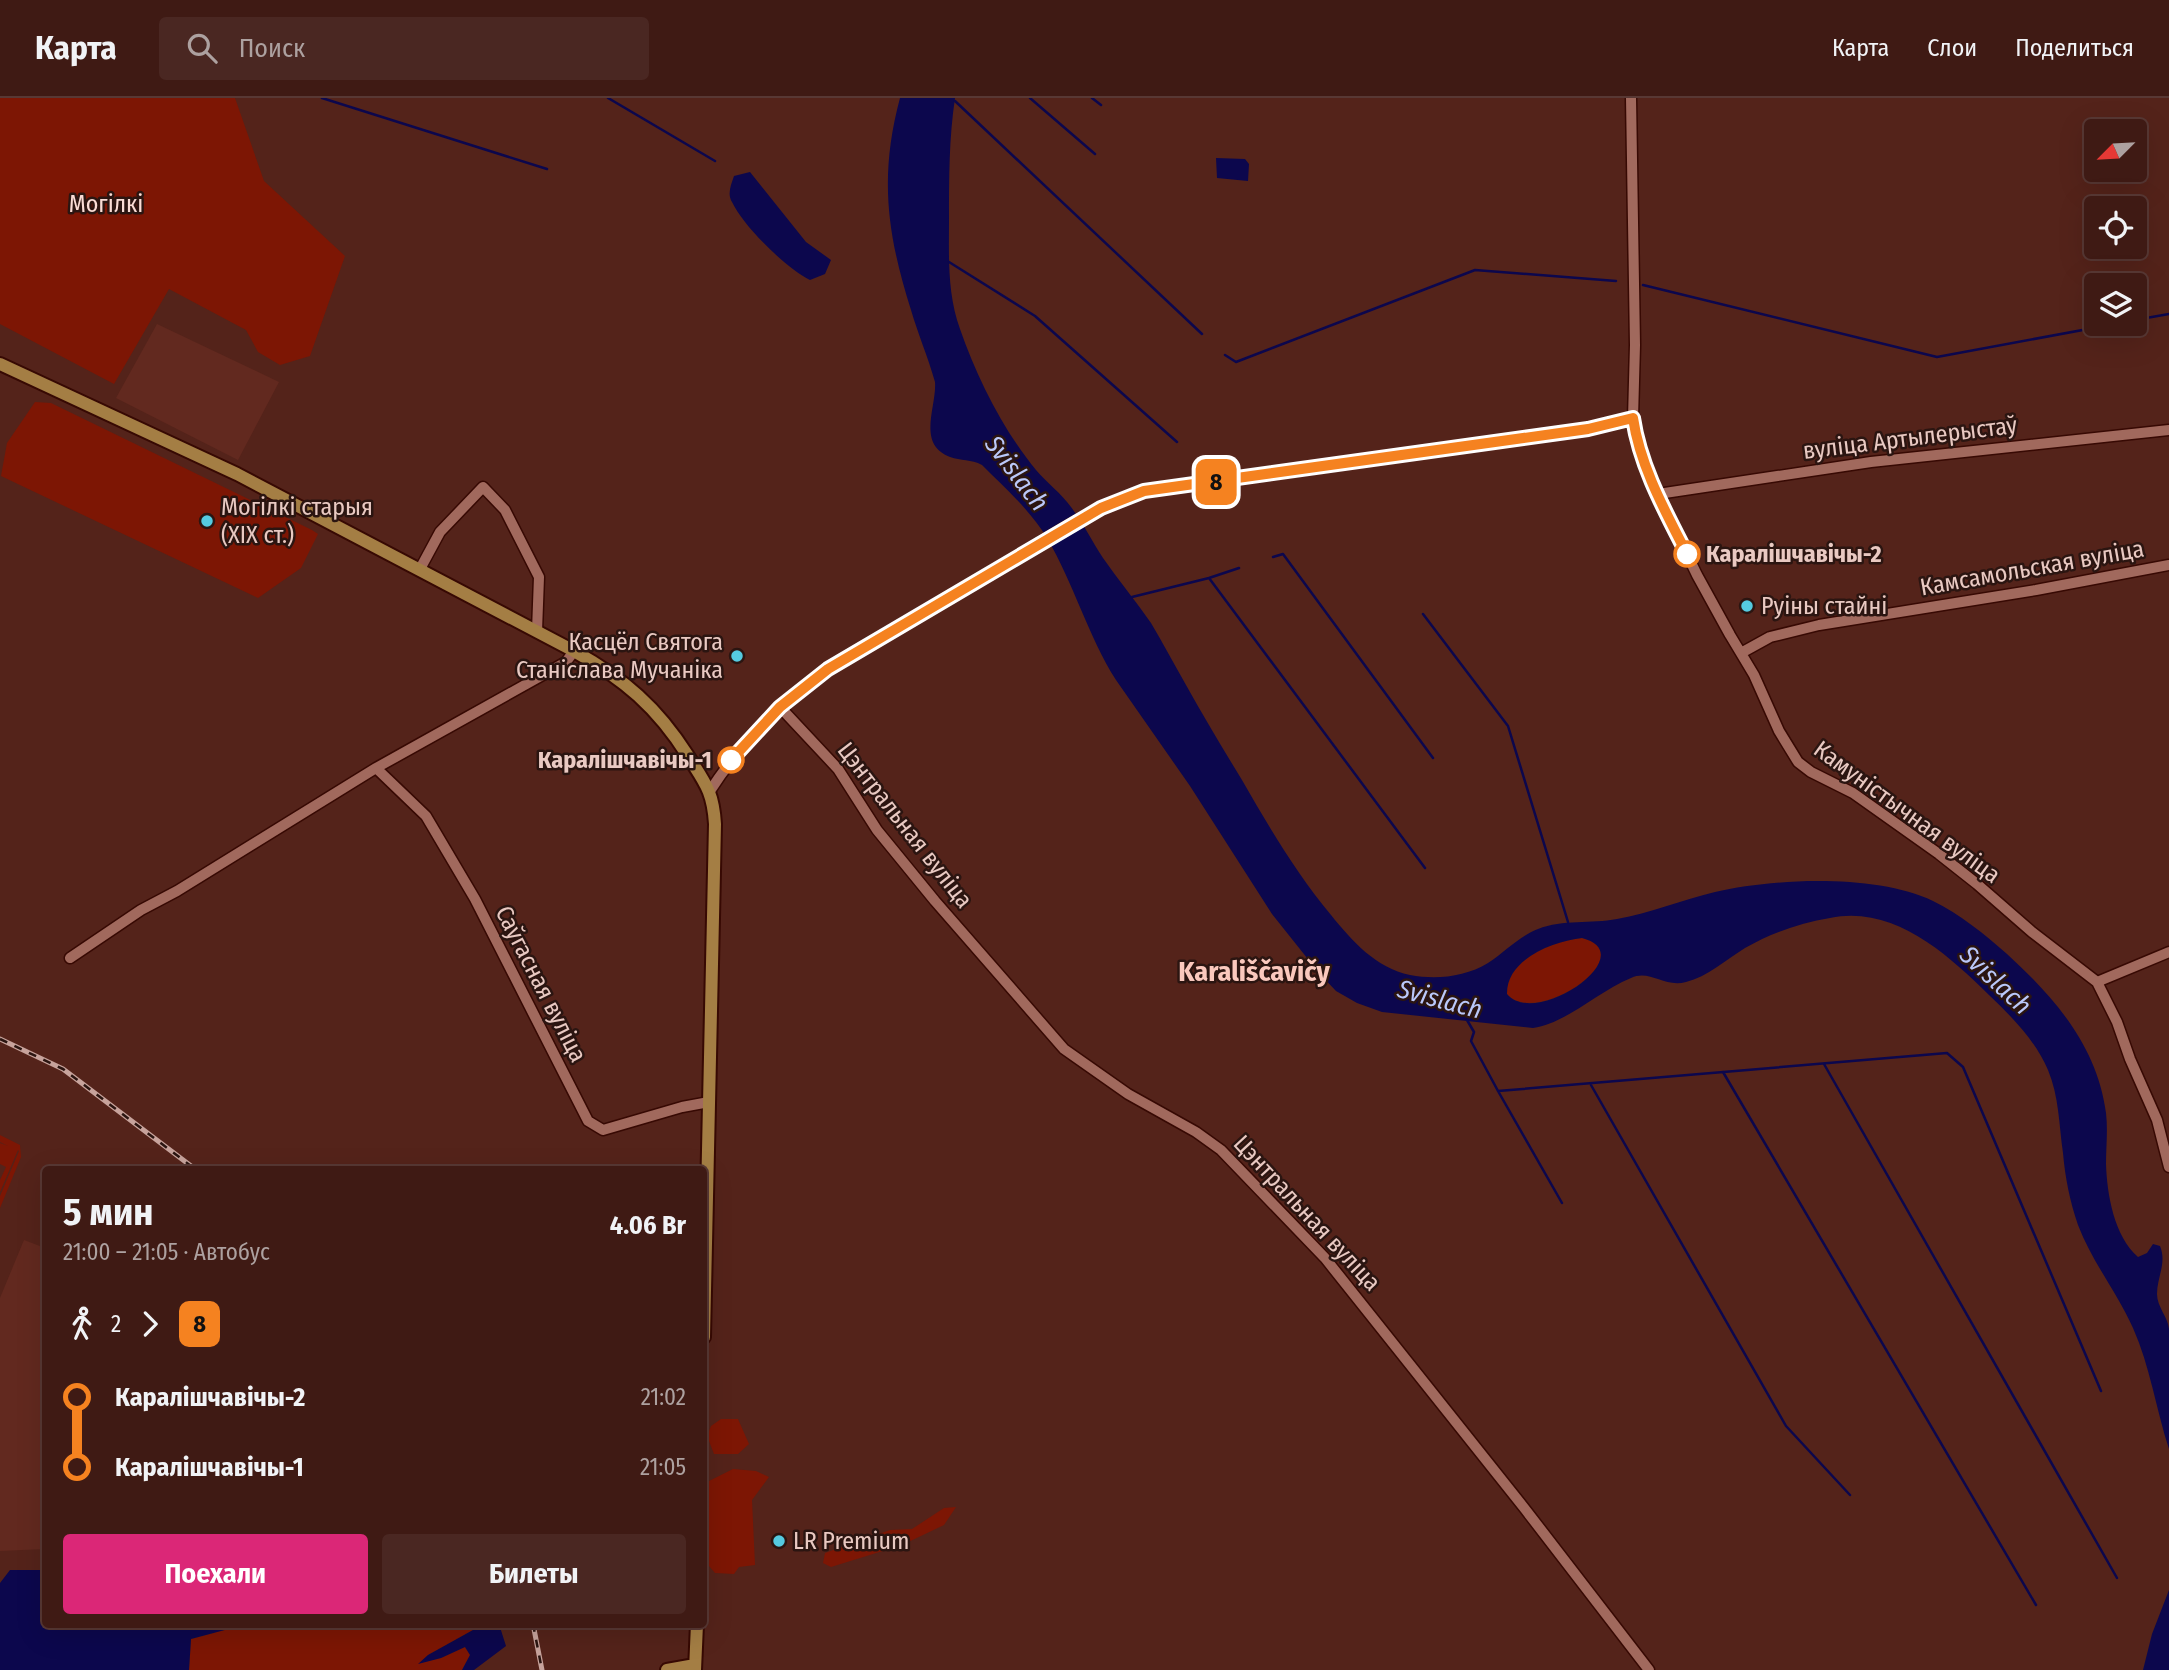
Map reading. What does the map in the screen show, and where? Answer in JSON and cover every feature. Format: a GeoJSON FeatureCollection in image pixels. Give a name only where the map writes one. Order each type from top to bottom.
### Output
{"type":"FeatureCollection","features":[{"type":"Feature","properties":{"kind":"main road"},"geometry":{"type":"LineString","coordinates":[[0,364],[237,474],[537,631],[619,678],[657,713],[710,790],[714,802],[707,1196]]}},
{"type":"Feature","properties":{"kind":"main road"},"geometry":{"type":"LineString","coordinates":[[667,1670],[695,1667],[696,1628]]}},
{"type":"Feature","properties":{"kind":"street","name":"Камуністычная вуліца"},"geometry":{"type":"LineString","coordinates":[[1631,98],[1635,345],[1633,418],[1636,437],[1658,495],[1697,575],[1754,675],[1779,731],[1798,762],[1811,772],[1853,793],[1939,855],[2097,982],[2118,1022],[2130,1059],[2157,1120],[2169,1167]]}},
{"type":"Feature","properties":{"kind":"street"},"geometry":{"type":"LineString","coordinates":[[710,790],[741,748],[780,707],[840,661],[1101,508],[1130,495],[1588,429],[1633,418]]}},
{"type":"Feature","properties":{"kind":"street","name":"вуліца Артылерыстаў"},"geometry":{"type":"LineString","coordinates":[[1658,495],[1871,462],[2169,430]]}},
{"type":"Feature","properties":{"kind":"street"},"geometry":{"type":"LineString","coordinates":[[420,569],[440,532],[483,487],[505,509],[539,577],[537,631]]}},
{"type":"Feature","properties":{"kind":"street","name":"Камсамольская вуліца"},"geometry":{"type":"LineString","coordinates":[[1741,653],[1770,636],[1819,625],[1986,599],[2169,565]]}},
{"type":"Feature","properties":{"kind":"street"},"geometry":{"type":"LineString","coordinates":[[70,958],[141,911],[376,768],[566,662],[574,651]]}},
{"type":"Feature","properties":{"kind":"street","name":"Цэнтральная вуліца"},"geometry":{"type":"LineString","coordinates":[[780,707],[838,769],[877,830],[1064,1049],[1128,1094],[1196,1132],[1221,1150],[1325,1258],[1649,1670]]}},
{"type":"Feature","properties":{"kind":"street","name":"Саўгасная вуліца"},"geometry":{"type":"LineString","coordinates":[[376,768],[426,816],[475,899],[588,1121],[603,1130],[709,1102]]}},
{"type":"Feature","properties":{"kind":"street"},"geometry":{"type":"LineString","coordinates":[[2097,982],[2169,952]]}},
{"type":"Feature","properties":{"kind":"shaded area"},"geometry":{"type":"Polygon","coordinates":[[[157,324],[279,382],[238,460],[116,398],[157,324]]]}},
{"type":"Feature","properties":{"kind":"shaded area"},"geometry":{"type":"Polygon","coordinates":[[[24,1240],[42,1247],[42,1549],[0,1551],[0,1298],[24,1240]]]}},
{"type":"Feature","properties":{"kind":"green space","name":"Могілкі"},"geometry":{"type":"Polygon","coordinates":[[[0,98],[235,98],[264,181],[345,256],[310,356],[280,365],[258,352],[246,330],[169,289],[114,384],[0,324],[0,98]]]}},
{"type":"Feature","properties":{"kind":"green space"},"geometry":{"type":"Polygon","coordinates":[[[35,402],[51,403],[312,530],[318,534],[301,568],[258,598],[1,476],[7,443],[35,402]]]}},
{"type":"Feature","properties":{"kind":"green space"},"geometry":{"type":"Polygon","coordinates":[[[1582,938],[1598,946],[1601,958],[1593,972],[1579,985],[1540,1002],[1521,1002],[1507,994],[1514,971],[1523,962],[1558,943],[1582,938]]]}},
{"type":"Feature","properties":{"kind":"green space"},"geometry":{"type":"Polygon","coordinates":[[[0,1135],[20,1145],[21,1157],[0,1208],[0,1196],[19,1151],[0,1192],[0,1180],[6,1167],[0,1164],[0,1143],[8,1146],[0,1142],[0,1135]]]}},
{"type":"Feature","properties":{"kind":"green space"},"geometry":{"type":"Polygon","coordinates":[[[721,1419],[738,1419],[749,1444],[738,1454],[714,1454],[707,1436],[711,1426],[721,1419]]]}},
{"type":"Feature","properties":{"kind":"green space"},"geometry":{"type":"Polygon","coordinates":[[[733,1469],[756,1471],[769,1477],[752,1500],[755,1565],[739,1567],[734,1574],[715,1573],[709,1566],[709,1481],[733,1469]]]}},
{"type":"Feature","properties":{"kind":"green space"},"geometry":{"type":"Polygon","coordinates":[[[956,1507],[944,1525],[902,1545],[831,1567],[823,1563],[825,1553],[890,1530],[912,1529],[944,1508],[956,1507]]]}},
{"type":"Feature","properties":{"kind":"green space"},"geometry":{"type":"Polygon","coordinates":[[[232,1628],[473,1628],[428,1655],[420,1663],[441,1658],[465,1647],[470,1655],[462,1670],[189,1670],[191,1639],[232,1628]]]}},
{"type":"Feature","properties":{"kind":"water","name":"Svislach"},"geometry":{"type":"Polygon","coordinates":[[[900,98],[955,98],[949,173],[951,288],[960,329],[983,385],[1024,454],[1071,507],[1103,558],[1151,623],[1273,832],[1318,899],[1356,944],[1376,960],[1398,971],[1420,976],[1450,976],[1479,968],[1524,936],[1548,926],[1617,919],[1739,887],[1795,882],[1825,881],[1884,886],[1910,892],[1953,912],[1998,947],[2041,988],[2071,1025],[2093,1066],[2106,1113],[2106,1164],[2113,1214],[2123,1238],[2138,1257],[2147,1253],[2153,1244],[2160,1246],[2162,1252],[2157,1294],[2169,1329],[2169,1449],[2139,1342],[2127,1315],[2090,1252],[2075,1216],[2054,1090],[2043,1059],[1998,1003],[1955,964],[1918,936],[1876,919],[1853,916],[1808,923],[1775,933],[1745,948],[1694,980],[1671,983],[1645,976],[1631,978],[1570,1014],[1533,1028],[1382,1012],[1357,1003],[1336,991],[1272,914],[1190,786],[1116,680],[1097,646],[1057,556],[1033,518],[982,465],[950,457],[934,443],[930,424],[935,382],[903,282],[891,230],[888,179],[893,126],[900,98]],[[1582,938],[1558,943],[1534,954],[1514,971],[1507,994],[1521,1002],[1540,1002],[1560,996],[1579,985],[1593,972],[1601,958],[1598,946],[1582,938]]]}},
{"type":"Feature","properties":{"kind":"water"},"geometry":{"type":"Polygon","coordinates":[[[1216,158],[1245,159],[1249,164],[1248,181],[1217,178],[1216,158]]]}},
{"type":"Feature","properties":{"kind":"water"},"geometry":{"type":"Polygon","coordinates":[[[750,172],[806,242],[831,260],[825,274],[810,280],[800,274],[767,246],[746,223],[732,202],[730,193],[734,176],[750,172]]]}},
{"type":"Feature","properties":{"kind":"water"},"geometry":{"type":"Polygon","coordinates":[[[10,1570],[42,1570],[42,1628],[232,1628],[191,1639],[189,1670],[0,1670],[0,1583],[10,1570]]]}},
{"type":"Feature","properties":{"kind":"water"},"geometry":{"type":"Polygon","coordinates":[[[2169,1590],[2169,1670],[2143,1670],[2152,1634],[2169,1590]]]}},
{"type":"Feature","properties":{"kind":"water"},"geometry":{"type":"Polygon","coordinates":[[[500,1628],[506,1646],[474,1670],[462,1670],[470,1655],[465,1647],[441,1658],[418,1664],[428,1655],[473,1630],[500,1628]]]}},
{"type":"Feature","properties":{"kind":"waterway"},"geometry":{"type":"LineString","coordinates":[[322,98],[547,169]]}},
{"type":"Feature","properties":{"kind":"waterway"},"geometry":{"type":"LineString","coordinates":[[608,98],[715,161]]}},
{"type":"Feature","properties":{"kind":"waterway"},"geometry":{"type":"LineString","coordinates":[[1030,98],[1095,154]]}},
{"type":"Feature","properties":{"kind":"waterway"},"geometry":{"type":"LineString","coordinates":[[1092,98],[1101,105]]}},
{"type":"Feature","properties":{"kind":"waterway"},"geometry":{"type":"LineString","coordinates":[[955,101],[1202,334]]}},
{"type":"Feature","properties":{"kind":"waterway"},"geometry":{"type":"LineString","coordinates":[[949,262],[1035,316],[1177,442]]}},
{"type":"Feature","properties":{"kind":"waterway"},"geometry":{"type":"LineString","coordinates":[[1225,355],[1236,362],[1475,270],[1616,281]]}},
{"type":"Feature","properties":{"kind":"waterway"},"geometry":{"type":"LineString","coordinates":[[1643,285],[1937,357],[2084,330]]}},
{"type":"Feature","properties":{"kind":"waterway"},"geometry":{"type":"LineString","coordinates":[[2147,318],[2169,314]]}},
{"type":"Feature","properties":{"kind":"waterway"},"geometry":{"type":"LineString","coordinates":[[1273,557],[1283,554],[1433,758]]}},
{"type":"Feature","properties":{"kind":"waterway"},"geometry":{"type":"LineString","coordinates":[[1209,578],[1239,568]]}},
{"type":"Feature","properties":{"kind":"waterway"},"geometry":{"type":"LineString","coordinates":[[1132,597],[1209,578],[1425,868]]}},
{"type":"Feature","properties":{"kind":"waterway"},"geometry":{"type":"LineString","coordinates":[[1423,614],[1508,726],[1568,922]]}},
{"type":"Feature","properties":{"kind":"waterway","name":"Svislach"},"geometry":{"type":"LineString","coordinates":[[1467,1020],[1474,1032],[1471,1041],[1498,1091],[1947,1053],[1963,1067],[2101,1391]]}},
{"type":"Feature","properties":{"kind":"waterway"},"geometry":{"type":"LineString","coordinates":[[1824,1064],[2117,1578]]}},
{"type":"Feature","properties":{"kind":"waterway"},"geometry":{"type":"LineString","coordinates":[[1723,1072],[2036,1605]]}},
{"type":"Feature","properties":{"kind":"waterway"},"geometry":{"type":"LineString","coordinates":[[1591,1085],[1786,1426],[1850,1495]]}},
{"type":"Feature","properties":{"kind":"waterway"},"geometry":{"type":"LineString","coordinates":[[1498,1091],[1562,1203]]}},
{"type":"Feature","properties":{"kind":"railway"},"geometry":{"type":"LineString","coordinates":[[0,1039],[63,1069],[191,1166]]}},
{"type":"Feature","properties":{"kind":"railway"},"geometry":{"type":"LineString","coordinates":[[534,1628],[542,1670]]}},
{"type":"Feature","properties":{"kind":"bus line","name":"8"},"geometry":{"type":"LineString","coordinates":[[731,760],[780,707],[840,661],[1101,508],[1144,491],[1588,429],[1633,418],[1642,457],[1687,554]]}},
{"type":"Feature","properties":{"kind":"place","name":"Могілкі старыя (XIX ст.)"},"geometry":{"type":"Point","coordinates":[207,521]}},
{"type":"Feature","properties":{"kind":"place","name":"Каралішчавічы-2"},"geometry":{"type":"Point","coordinates":[1687,554]}},
{"type":"Feature","properties":{"kind":"place","name":"Руіны стайні"},"geometry":{"type":"Point","coordinates":[1747,606]}},
{"type":"Feature","properties":{"kind":"place","name":"Касцёл Святога Станіслава Мучаніка"},"geometry":{"type":"Point","coordinates":[737,656]}},
{"type":"Feature","properties":{"kind":"place","name":"Каралішчавічы-1"},"geometry":{"type":"Point","coordinates":[731,760]}},
{"type":"Feature","properties":{"kind":"place","name":"LR Premium"},"geometry":{"type":"Point","coordinates":[779,1541]}},
{"type":"Feature","properties":{"kind":"district","name":"Karališčavičy"},"geometry":{"type":"Point","coordinates":[1254,971]}}]}
